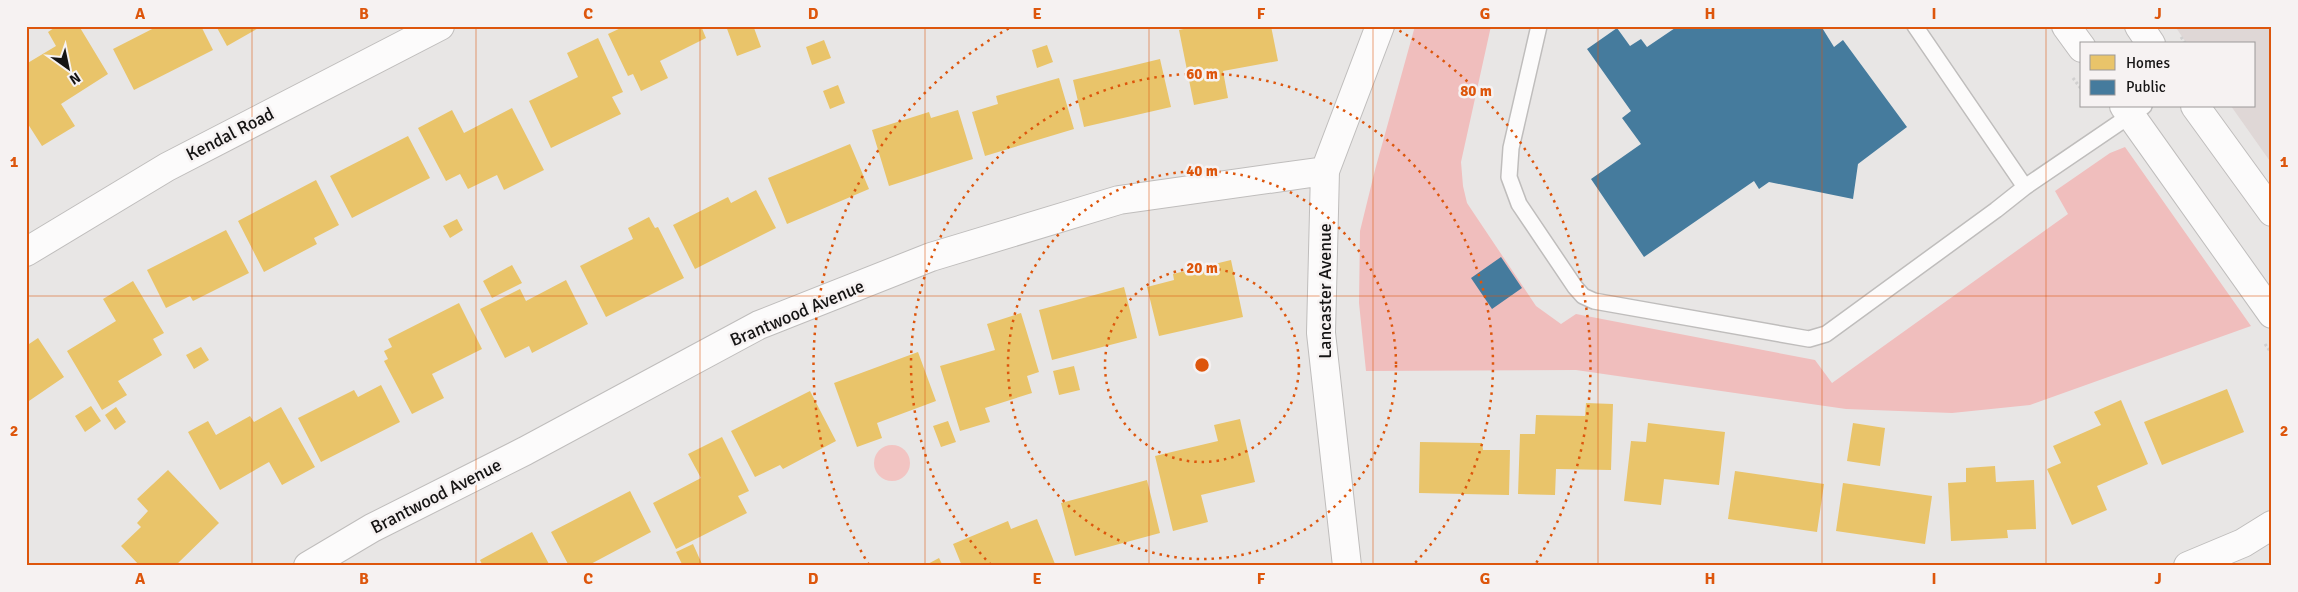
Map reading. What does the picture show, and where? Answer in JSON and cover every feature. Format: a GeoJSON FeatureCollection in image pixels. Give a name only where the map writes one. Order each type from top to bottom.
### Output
{"type":"FeatureCollection","features":[{"type":"Feature","properties":{"kind":"street","name":"Kendal Road"},"geometry":{"type":"LineString","coordinates":[[26,252],[167,167],[440,26]]}},
{"type":"Feature","properties":{"kind":"street","name":"Lancaster Avenue"},"geometry":{"type":"LineString","coordinates":[[1347,566],[1321,333],[1325,171],[1380,26]]}},
{"type":"Feature","properties":{"kind":"street"},"geometry":{"type":"LineString","coordinates":[[2066,26],[2080,45]]}},
{"type":"Feature","properties":{"kind":"street"},"geometry":{"type":"LineString","coordinates":[[2139,26],[2150,42]]}},
{"type":"Feature","properties":{"kind":"street"},"geometry":{"type":"LineString","coordinates":[[2197,108],[2272,212]]}},
{"type":"Feature","properties":{"kind":"street"},"geometry":{"type":"LineString","coordinates":[[2133,109],[2272,314]]}},
{"type":"Feature","properties":{"kind":"street","name":"Brantwood Avenue"},"geometry":{"type":"LineString","coordinates":[[308,566],[372,528],[524,451],[759,325],[922,261],[1119,200],[1325,171]]}},
{"type":"Feature","properties":{"kind":"street"},"geometry":{"type":"LineString","coordinates":[[2188,566],[2243,544],[2272,525]]}},
{"type":"Feature","properties":{"kind":"lane"},"geometry":{"type":"LineString","coordinates":[[1539,26],[1511,148],[1509,177],[1519,204],[1570,280],[1583,296],[1594,301],[1794,337],[1809,339],[1826,334],[2133,109]]}},
{"type":"Feature","properties":{"kind":"lane"},"geometry":{"type":"LineString","coordinates":[[1915,26],[2026,186]]}},
{"type":"Feature","properties":{"kind":"shaded area"},"geometry":{"type":"Polygon","coordinates":[[[1415,26],[1491,26],[1461,162],[1463,186],[1467,203],[1536,306],[1561,324],[1576,314],[1815,360],[1832,383],[2068,214],[2055,191],[2110,153],[2125,147],[2251,326],[2030,405],[1952,413],[1846,409],[1576,370],[1366,371],[1359,303],[1360,231],[1415,26]]]}},
{"type":"Feature","properties":{"kind":"shaded area"},"geometry":{"type":"Polygon","coordinates":[[[2175,26],[2272,26],[2272,164],[2232,108],[2256,108],[2256,42],[2186,42],[2175,26]]]}},
{"type":"Feature","properties":{"kind":"shaded area"},"geometry":{"type":"Polygon","coordinates":[[[892,445],[899,446],[905,450],[909,456],[909,470],[905,476],[899,480],[892,481],[885,480],[879,476],[875,470],[874,463],[875,456],[879,450],[885,446],[892,445]]]}},
{"type":"Feature","properties":{"kind":"building: Homes"},"geometry":{"type":"Polygon","coordinates":[[[57,26],[79,26],[108,74],[61,104],[75,126],[42,146],[26,121],[26,64],[56,46],[48,32],[57,26]]]}},
{"type":"Feature","properties":{"kind":"building: Homes"},"geometry":{"type":"Polygon","coordinates":[[[158,26],[201,26],[213,50],[134,90],[113,49],[158,26]]]}},
{"type":"Feature","properties":{"kind":"building: Homes"},"geometry":{"type":"Polygon","coordinates":[[[216,26],[262,26],[227,46],[216,26]]]}},
{"type":"Feature","properties":{"kind":"building: Homes"},"geometry":{"type":"Polygon","coordinates":[[[625,26],[701,26],[706,38],[660,61],[668,78],[641,91],[633,74],[628,76],[608,34],[625,26]]]}},
{"type":"Feature","properties":{"kind":"building: Homes"},"geometry":{"type":"Polygon","coordinates":[[[726,26],[757,26],[754,28],[761,47],[737,56],[726,26]]]}},
{"type":"Feature","properties":{"kind":"building: Homes"},"geometry":{"type":"Polygon","coordinates":[[[1197,26],[1271,26],[1278,61],[1223,71],[1228,98],[1194,105],[1179,30],[1197,26]]]}},
{"type":"Feature","properties":{"kind":"building: Homes"},"geometry":{"type":"Polygon","coordinates":[[[598,38],[623,92],[612,97],[621,114],[551,148],[529,101],[578,77],[567,53],[598,38]]]}},
{"type":"Feature","properties":{"kind":"building: Homes"},"geometry":{"type":"Polygon","coordinates":[[[824,40],[831,58],[812,65],[806,47],[824,40]]]}},
{"type":"Feature","properties":{"kind":"building: Homes"},"geometry":{"type":"Polygon","coordinates":[[[1047,45],[1053,62],[1037,68],[1032,50],[1047,45]]]}},
{"type":"Feature","properties":{"kind":"building: Homes"},"geometry":{"type":"Polygon","coordinates":[[[1160,59],[1171,107],[1084,127],[1073,80],[1160,59]]]}},
{"type":"Feature","properties":{"kind":"building: Homes"},"geometry":{"type":"Polygon","coordinates":[[[1059,78],[1074,129],[985,156],[972,112],[998,104],[996,96],[1059,78]]]}},
{"type":"Feature","properties":{"kind":"building: Homes"},"geometry":{"type":"Polygon","coordinates":[[[838,85],[845,103],[830,109],[823,91],[838,85]]]}},
{"type":"Feature","properties":{"kind":"building: Homes"},"geometry":{"type":"Polygon","coordinates":[[[512,108],[544,170],[504,190],[497,175],[468,189],[460,174],[446,181],[418,128],[452,110],[464,133],[512,108]]]}},
{"type":"Feature","properties":{"kind":"building: Homes"},"geometry":{"type":"Polygon","coordinates":[[[958,110],[973,159],[889,186],[872,130],[929,112],[931,118],[958,110]]]}},
{"type":"Feature","properties":{"kind":"building: Homes"},"geometry":{"type":"Polygon","coordinates":[[[408,136],[430,178],[352,218],[330,176],[408,136]]]}},
{"type":"Feature","properties":{"kind":"building: Homes"},"geometry":{"type":"Polygon","coordinates":[[[850,144],[869,189],[787,224],[768,178],[850,144]]]}},
{"type":"Feature","properties":{"kind":"building: Homes"},"geometry":{"type":"Polygon","coordinates":[[[316,180],[339,225],[314,238],[317,244],[264,272],[238,221],[316,180]]]}},
{"type":"Feature","properties":{"kind":"building: Homes"},"geometry":{"type":"Polygon","coordinates":[[[756,190],[776,228],[695,269],[673,225],[728,197],[731,203],[756,190]]]}},
{"type":"Feature","properties":{"kind":"building: Homes"},"geometry":{"type":"Polygon","coordinates":[[[649,217],[655,228],[658,227],[684,278],[606,317],[580,266],[633,239],[628,228],[649,217]]]}},
{"type":"Feature","properties":{"kind":"building: Homes"},"geometry":{"type":"Polygon","coordinates":[[[457,219],[463,230],[450,238],[443,226],[457,219]]]}},
{"type":"Feature","properties":{"kind":"building: Homes"},"geometry":{"type":"Polygon","coordinates":[[[226,230],[249,273],[193,301],[190,296],[166,308],[147,270],[226,230]]]}},
{"type":"Feature","properties":{"kind":"building: Homes"},"geometry":{"type":"Polygon","coordinates":[[[1231,260],[1243,317],[1159,336],[1147,287],[1174,280],[1173,274],[1231,260]]]}},
{"type":"Feature","properties":{"kind":"building: Homes"},"geometry":{"type":"Polygon","coordinates":[[[512,265],[522,283],[492,298],[483,281],[512,265]]]}},
{"type":"Feature","properties":{"kind":"building: Homes"},"geometry":{"type":"Polygon","coordinates":[[[566,280],[588,324],[532,353],[529,346],[505,358],[480,309],[520,289],[526,301],[566,280]]]}},
{"type":"Feature","properties":{"kind":"building: Homes"},"geometry":{"type":"Polygon","coordinates":[[[133,281],[164,333],[153,339],[162,355],[118,381],[127,395],[102,410],[67,351],[116,321],[103,299],[133,281]]]}},
{"type":"Feature","properties":{"kind":"building: Homes"},"geometry":{"type":"Polygon","coordinates":[[[1124,287],[1137,338],[1052,360],[1039,310],[1124,287]]]}},
{"type":"Feature","properties":{"kind":"building: Homes"},"geometry":{"type":"Polygon","coordinates":[[[459,303],[482,349],[432,374],[444,398],[412,414],[384,361],[388,359],[384,351],[392,347],[388,339],[459,303]]]}},
{"type":"Feature","properties":{"kind":"building: Homes"},"geometry":{"type":"Polygon","coordinates":[[[1021,313],[1039,372],[1027,376],[1032,393],[985,408],[990,422],[960,431],[940,366],[995,350],[987,324],[1021,313]]]}},
{"type":"Feature","properties":{"kind":"building: Homes"},"geometry":{"type":"Polygon","coordinates":[[[38,338],[64,377],[26,403],[26,346],[38,338]]]}},
{"type":"Feature","properties":{"kind":"building: Homes"},"geometry":{"type":"Polygon","coordinates":[[[201,347],[209,360],[194,369],[186,355],[201,347]]]}},
{"type":"Feature","properties":{"kind":"building: Homes"},"geometry":{"type":"Polygon","coordinates":[[[918,352],[936,401],[877,423],[882,438],[857,447],[834,383],[918,352]]]}},
{"type":"Feature","properties":{"kind":"building: Homes"},"geometry":{"type":"Polygon","coordinates":[[[1074,366],[1080,390],[1059,395],[1053,371],[1074,366]]]}},
{"type":"Feature","properties":{"kind":"building: Homes"},"geometry":{"type":"Polygon","coordinates":[[[381,385],[400,422],[321,462],[298,418],[354,390],[358,397],[381,385]]]}},
{"type":"Feature","properties":{"kind":"building: Homes"},"geometry":{"type":"Polygon","coordinates":[[[2227,389],[2244,432],[2162,465],[2144,422],[2227,389]]]}},
{"type":"Feature","properties":{"kind":"building: Homes"},"geometry":{"type":"Polygon","coordinates":[[[810,391],[836,441],[783,469],[780,465],[755,477],[731,431],[810,391]]]}},
{"type":"Feature","properties":{"kind":"building: Homes"},"geometry":{"type":"Polygon","coordinates":[[[2121,400],[2148,464],[2097,486],[2107,510],[2072,525],[2047,469],[2061,463],[2053,446],[2101,425],[2094,412],[2121,400]]]}},
{"type":"Feature","properties":{"kind":"building: Homes"},"geometry":{"type":"Polygon","coordinates":[[[1586,403],[1613,404],[1611,470],[1556,469],[1555,495],[1518,494],[1520,434],[1535,434],[1536,415],[1585,416],[1586,403]]]}},
{"type":"Feature","properties":{"kind":"building: Homes"},"geometry":{"type":"Polygon","coordinates":[[[91,406],[101,421],[85,432],[75,416],[91,406]]]}},
{"type":"Feature","properties":{"kind":"building: Homes"},"geometry":{"type":"Polygon","coordinates":[[[116,407],[126,422],[115,430],[105,415],[116,407]]]}},
{"type":"Feature","properties":{"kind":"building: Homes"},"geometry":{"type":"Polygon","coordinates":[[[281,407],[315,467],[282,485],[269,462],[220,490],[188,432],[208,421],[216,435],[250,416],[254,422],[281,407]]]}},
{"type":"Feature","properties":{"kind":"building: Homes"},"geometry":{"type":"Polygon","coordinates":[[[1240,419],[1255,482],[1201,495],[1208,522],[1173,531],[1155,456],[1218,441],[1214,425],[1240,419]]]}},
{"type":"Feature","properties":{"kind":"building: Homes"},"geometry":{"type":"Polygon","coordinates":[[[948,421],[956,442],[941,447],[933,426],[948,421]]]}},
{"type":"Feature","properties":{"kind":"building: Homes"},"geometry":{"type":"Polygon","coordinates":[[[1648,423],[1725,432],[1719,485],[1664,479],[1661,505],[1624,501],[1631,441],[1646,442],[1648,423]]]}},
{"type":"Feature","properties":{"kind":"building: Homes"},"geometry":{"type":"Polygon","coordinates":[[[1853,423],[1885,428],[1880,466],[1847,461],[1853,423]]]}},
{"type":"Feature","properties":{"kind":"building: Homes"},"geometry":{"type":"Polygon","coordinates":[[[722,437],[749,491],[738,496],[747,513],[676,549],[653,503],[701,478],[688,454],[722,437]]]}},
{"type":"Feature","properties":{"kind":"building: Homes"},"geometry":{"type":"Polygon","coordinates":[[[1420,442],[1482,443],[1483,450],[1510,450],[1509,495],[1419,493],[1420,442]]]}},
{"type":"Feature","properties":{"kind":"building: Homes"},"geometry":{"type":"Polygon","coordinates":[[[1995,466],[1996,482],[2034,480],[2036,529],[2007,530],[2008,538],[1951,541],[1948,483],[1966,482],[1966,468],[1995,466]]]}},
{"type":"Feature","properties":{"kind":"building: Homes"},"geometry":{"type":"Polygon","coordinates":[[[168,470],[219,523],[175,566],[140,566],[121,546],[141,527],[137,523],[148,511],[137,499],[168,470]]]}},
{"type":"Feature","properties":{"kind":"building: Homes"},"geometry":{"type":"Polygon","coordinates":[[[1735,471],[1824,484],[1817,532],[1728,519],[1735,471]]]}},
{"type":"Feature","properties":{"kind":"building: Homes"},"geometry":{"type":"Polygon","coordinates":[[[1147,480],[1160,533],[1075,556],[1061,503],[1147,480]]]}},
{"type":"Feature","properties":{"kind":"building: Homes"},"geometry":{"type":"Polygon","coordinates":[[[1843,483],[1932,496],[1925,544],[1836,531],[1843,483]]]}},
{"type":"Feature","properties":{"kind":"building: Homes"},"geometry":{"type":"Polygon","coordinates":[[[630,491],[651,532],[587,566],[569,566],[551,532],[630,491]]]}},
{"type":"Feature","properties":{"kind":"building: Homes"},"geometry":{"type":"Polygon","coordinates":[[[1037,519],[1055,564],[962,566],[953,544],[1008,521],[1011,529],[1037,519]]]}},
{"type":"Feature","properties":{"kind":"building: Homes"},"geometry":{"type":"Polygon","coordinates":[[[532,532],[550,566],[483,566],[480,560],[532,532]]]}},
{"type":"Feature","properties":{"kind":"building: Homes"},"geometry":{"type":"Polygon","coordinates":[[[693,544],[702,564],[683,566],[676,552],[693,544]]]}},
{"type":"Feature","properties":{"kind":"building: Homes"},"geometry":{"type":"Polygon","coordinates":[[[939,558],[943,566],[924,566],[939,558]]]}},
{"type":"Feature","properties":{"kind":"building: Public"},"geometry":{"type":"Polygon","coordinates":[[[1678,26],[1821,26],[1834,47],[1843,40],[1907,127],[1858,164],[1853,199],[1769,182],[1759,189],[1754,181],[1644,257],[1591,179],[1641,144],[1622,118],[1631,111],[1587,49],[1617,28],[1630,46],[1641,39],[1647,47],[1678,26]]]}},
{"type":"Feature","properties":{"kind":"building: Public"},"geometry":{"type":"Polygon","coordinates":[[[1501,257],[1522,288],[1492,309],[1471,278],[1501,257]]]}}]}
